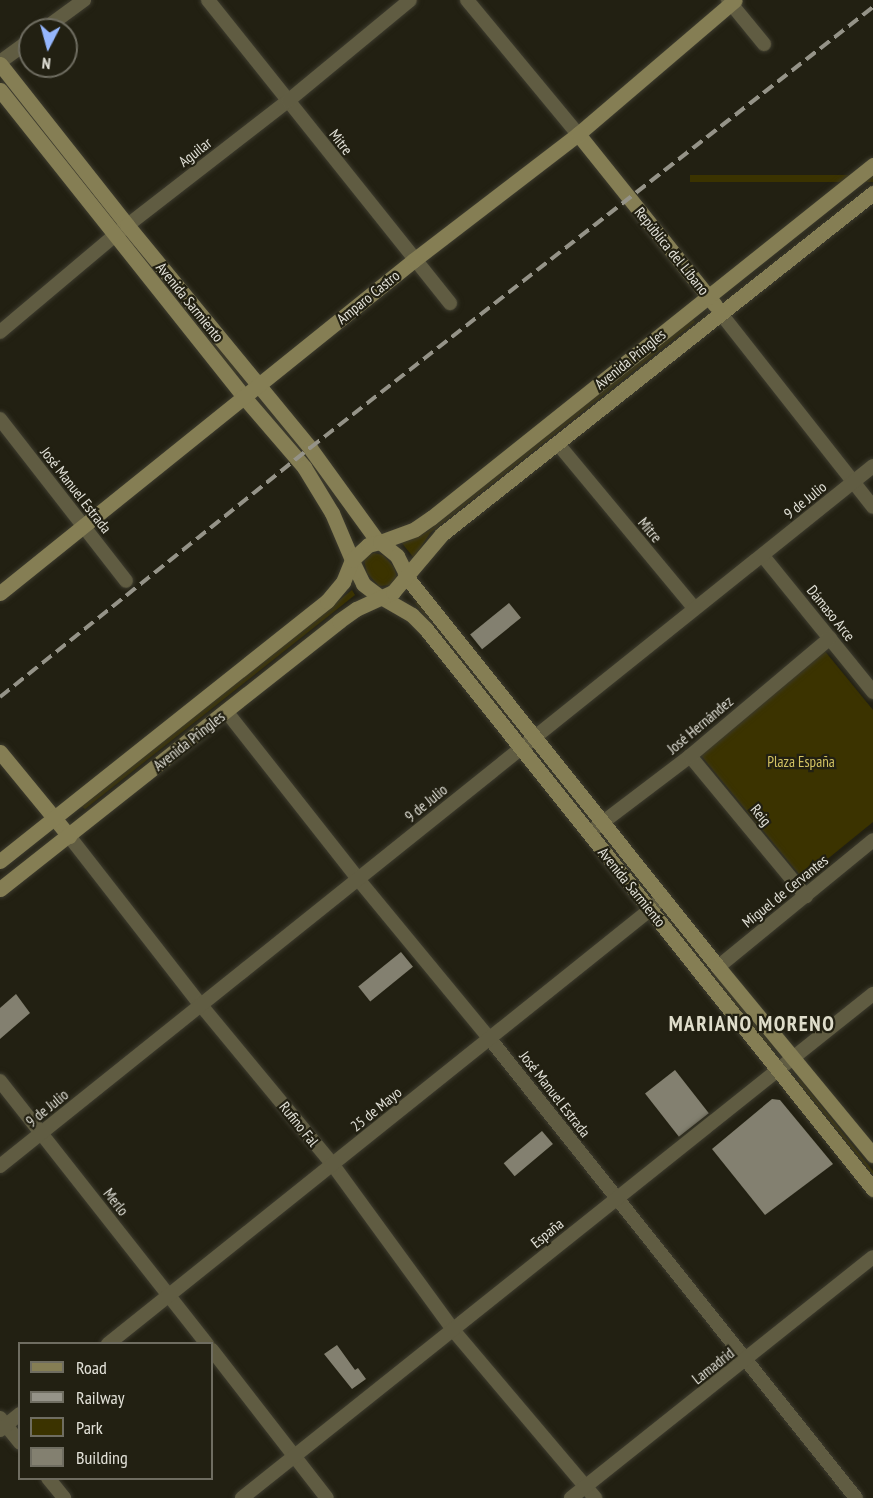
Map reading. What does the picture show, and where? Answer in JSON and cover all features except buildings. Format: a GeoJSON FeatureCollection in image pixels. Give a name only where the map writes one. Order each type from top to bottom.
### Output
{"type":"FeatureCollection","features":[{"type":"Feature","properties":{"kind":"main road","name":"Amparo Castro"},"geometry":{"type":"LineString","coordinates":[[0,593],[84,528],[243,396],[414,260],[578,134],[731,1]]}},
{"type":"Feature","properties":{"kind":"main road","name":"Avenida Sarmiento"},"geometry":{"type":"LineString","coordinates":[[0,63],[243,396],[304,467],[332,513],[352,561]]}},
{"type":"Feature","properties":{"kind":"main road","name":"Avenida Sarmiento"},"geometry":{"type":"LineString","coordinates":[[0,90],[258,384],[310,448],[379,542]]}},
{"type":"Feature","properties":{"kind":"main road","name":"República del Líbano"},"geometry":{"type":"LineString","coordinates":[[578,134],[722,315]]}},
{"type":"Feature","properties":{"kind":"main road","name":"Avenida Pringles"},"geometry":{"type":"LineString","coordinates":[[379,542],[415,529],[431,518],[873,165]]}},
{"type":"Feature","properties":{"kind":"main road","name":"Avenida Pringles"},"geometry":{"type":"LineString","coordinates":[[406,575],[442,534],[722,315],[873,193]]}},
{"type":"Feature","properties":{"kind":"main road"},"geometry":{"type":"LineString","coordinates":[[379,542],[397,556],[406,575],[400,586],[380,597],[363,584],[352,561],[368,545],[379,542]]}},
{"type":"Feature","properties":{"kind":"main road","name":"Avenida Pringles"},"geometry":{"type":"LineString","coordinates":[[0,861],[327,601],[342,582],[352,561]]}},
{"type":"Feature","properties":{"kind":"main road","name":"Avenida Sarmiento"},"geometry":{"type":"LineString","coordinates":[[406,575],[718,967],[873,1155]]}},
{"type":"Feature","properties":{"kind":"main road","name":"Avenida Sarmiento"},"geometry":{"type":"LineString","coordinates":[[380,597],[412,615],[426,629],[873,1189]]}},
{"type":"Feature","properties":{"kind":"main road","name":"Avenida Pringles"},"geometry":{"type":"LineString","coordinates":[[0,889],[339,621],[380,597]]}},
{"type":"Feature","properties":{"kind":"main road","name":"Rufino Fal"},"geometry":{"type":"LineString","coordinates":[[0,752],[69,836]]}},
{"type":"Feature","properties":{"kind":"street"},"geometry":{"type":"LineString","coordinates":[[59,18],[84,0]]}},
{"type":"Feature","properties":{"kind":"street","name":"Mitre"},"geometry":{"type":"LineString","coordinates":[[208,0],[450,303]]}},
{"type":"Feature","properties":{"kind":"street","name":"Aguilar"},"geometry":{"type":"LineString","coordinates":[[0,332],[121,230],[288,101],[410,0]]}},
{"type":"Feature","properties":{"kind":"street","name":"República del Líbano"},"geometry":{"type":"LineString","coordinates":[[467,0],[578,134]]}},
{"type":"Feature","properties":{"kind":"street"},"geometry":{"type":"LineString","coordinates":[[731,1],[764,44]]}},
{"type":"Feature","properties":{"kind":"street"},"geometry":{"type":"LineString","coordinates":[[0,63],[18,49]]}},
{"type":"Feature","properties":{"kind":"street","name":"República del Líbano"},"geometry":{"type":"LineString","coordinates":[[722,315],[873,507]]}},
{"type":"Feature","properties":{"kind":"street","name":"José Manuel Estrada"},"geometry":{"type":"LineString","coordinates":[[0,418],[126,581]]}},
{"type":"Feature","properties":{"kind":"street","name":"Mitre"},"geometry":{"type":"LineString","coordinates":[[558,444],[694,608]]}},
{"type":"Feature","properties":{"kind":"street","name":"9 de Julio"},"geometry":{"type":"LineString","coordinates":[[0,1166],[873,466]]}},
{"type":"Feature","properties":{"kind":"street","name":"Dámaso Arce"},"geometry":{"type":"LineString","coordinates":[[763,556],[873,692]]}},
{"type":"Feature","properties":{"kind":"street","name":"José Hernández"},"geometry":{"type":"LineString","coordinates":[[589,833],[690,756],[830,638]]}},
{"type":"Feature","properties":{"kind":"street","name":"José Manuel Estrada"},"geometry":{"type":"LineString","coordinates":[[226,711],[358,879],[490,1039],[856,1498]]}},
{"type":"Feature","properties":{"kind":"street","name":"Reig"},"geometry":{"type":"LineString","coordinates":[[690,756],[806,896]]}},
{"type":"Feature","properties":{"kind":"street","name":"Rufino Fal"},"geometry":{"type":"LineString","coordinates":[[69,836],[200,1004],[333,1166],[454,1331],[595,1498]]}},
{"type":"Feature","properties":{"kind":"street","name":"Miguel de Cervantes"},"geometry":{"type":"LineString","coordinates":[[718,967],[873,840]]}},
{"type":"Feature","properties":{"kind":"street","name":"25 de Mayo"},"geometry":{"type":"LineString","coordinates":[[110,1342],[333,1166],[663,897]]}},
{"type":"Feature","properties":{"kind":"street","name":"España"},"geometry":{"type":"LineString","coordinates":[[242,1498],[454,1331],[777,1068],[873,994]]}},
{"type":"Feature","properties":{"kind":"street","name":"Merlo"},"geometry":{"type":"LineString","coordinates":[[0,1081],[205,1342]]}},
{"type":"Feature","properties":{"kind":"street","name":"Lamadrid"},"geometry":{"type":"LineString","coordinates":[[571,1498],[873,1257]]}},
{"type":"Feature","properties":{"kind":"street"},"geometry":{"type":"LineString","coordinates":[[213,1351],[327,1498]]}},
{"type":"Feature","properties":{"kind":"street"},"geometry":{"type":"LineString","coordinates":[[18,1415],[2,1425],[18,1441]]}},
{"type":"Feature","properties":{"kind":"street"},"geometry":{"type":"LineString","coordinates":[[49,1480],[64,1498]]}},
{"type":"Feature","properties":{"kind":"green space"},"geometry":{"type":"Polygon","coordinates":[[[690,175],[873,175],[873,182],[690,182],[690,175]]]}},
{"type":"Feature","properties":{"kind":"green space"},"geometry":{"type":"Polygon","coordinates":[[[135,244],[238,371],[235,374],[132,247],[135,244]]]}},
{"type":"Feature","properties":{"kind":"green space"},"geometry":{"type":"Polygon","coordinates":[[[693,319],[695,322],[430,533],[414,558],[401,542],[428,531],[693,319]]]}},
{"type":"Feature","properties":{"kind":"green space"},"geometry":{"type":"Polygon","coordinates":[[[374,553],[383,555],[394,567],[397,578],[392,585],[379,586],[367,573],[364,560],[367,555],[374,553]]]}},
{"type":"Feature","properties":{"kind":"green space"},"geometry":{"type":"Polygon","coordinates":[[[352,590],[355,595],[85,809],[81,806],[352,590]]]}},
{"type":"Feature","properties":{"kind":"green space"},"geometry":{"type":"Polygon","coordinates":[[[418,601],[519,729],[517,730],[415,603],[418,601]]]}},
{"type":"Feature","properties":{"kind":"green space","name":"Plaza España"},"geometry":{"type":"Polygon","coordinates":[[[824,650],[873,710],[873,822],[803,879],[699,753],[824,650]]]}},
{"type":"Feature","properties":{"kind":"green space"},"geometry":{"type":"Polygon","coordinates":[[[671,919],[772,1046],[770,1048],[668,921],[671,919]]]}},
{"type":"Feature","properties":{"kind":"green space"},"geometry":{"type":"Polygon","coordinates":[[[800,1079],[873,1171],[873,1175],[797,1080],[800,1079]]]}},
{"type":"Feature","properties":{"kind":"railway"},"geometry":{"type":"LineString","coordinates":[[0,697],[310,448],[873,7]]}},
{"type":"Feature","properties":{"kind":"district","name":"MARIANO MORENO"},"geometry":{"type":"Point","coordinates":[752,1024]}}]}
